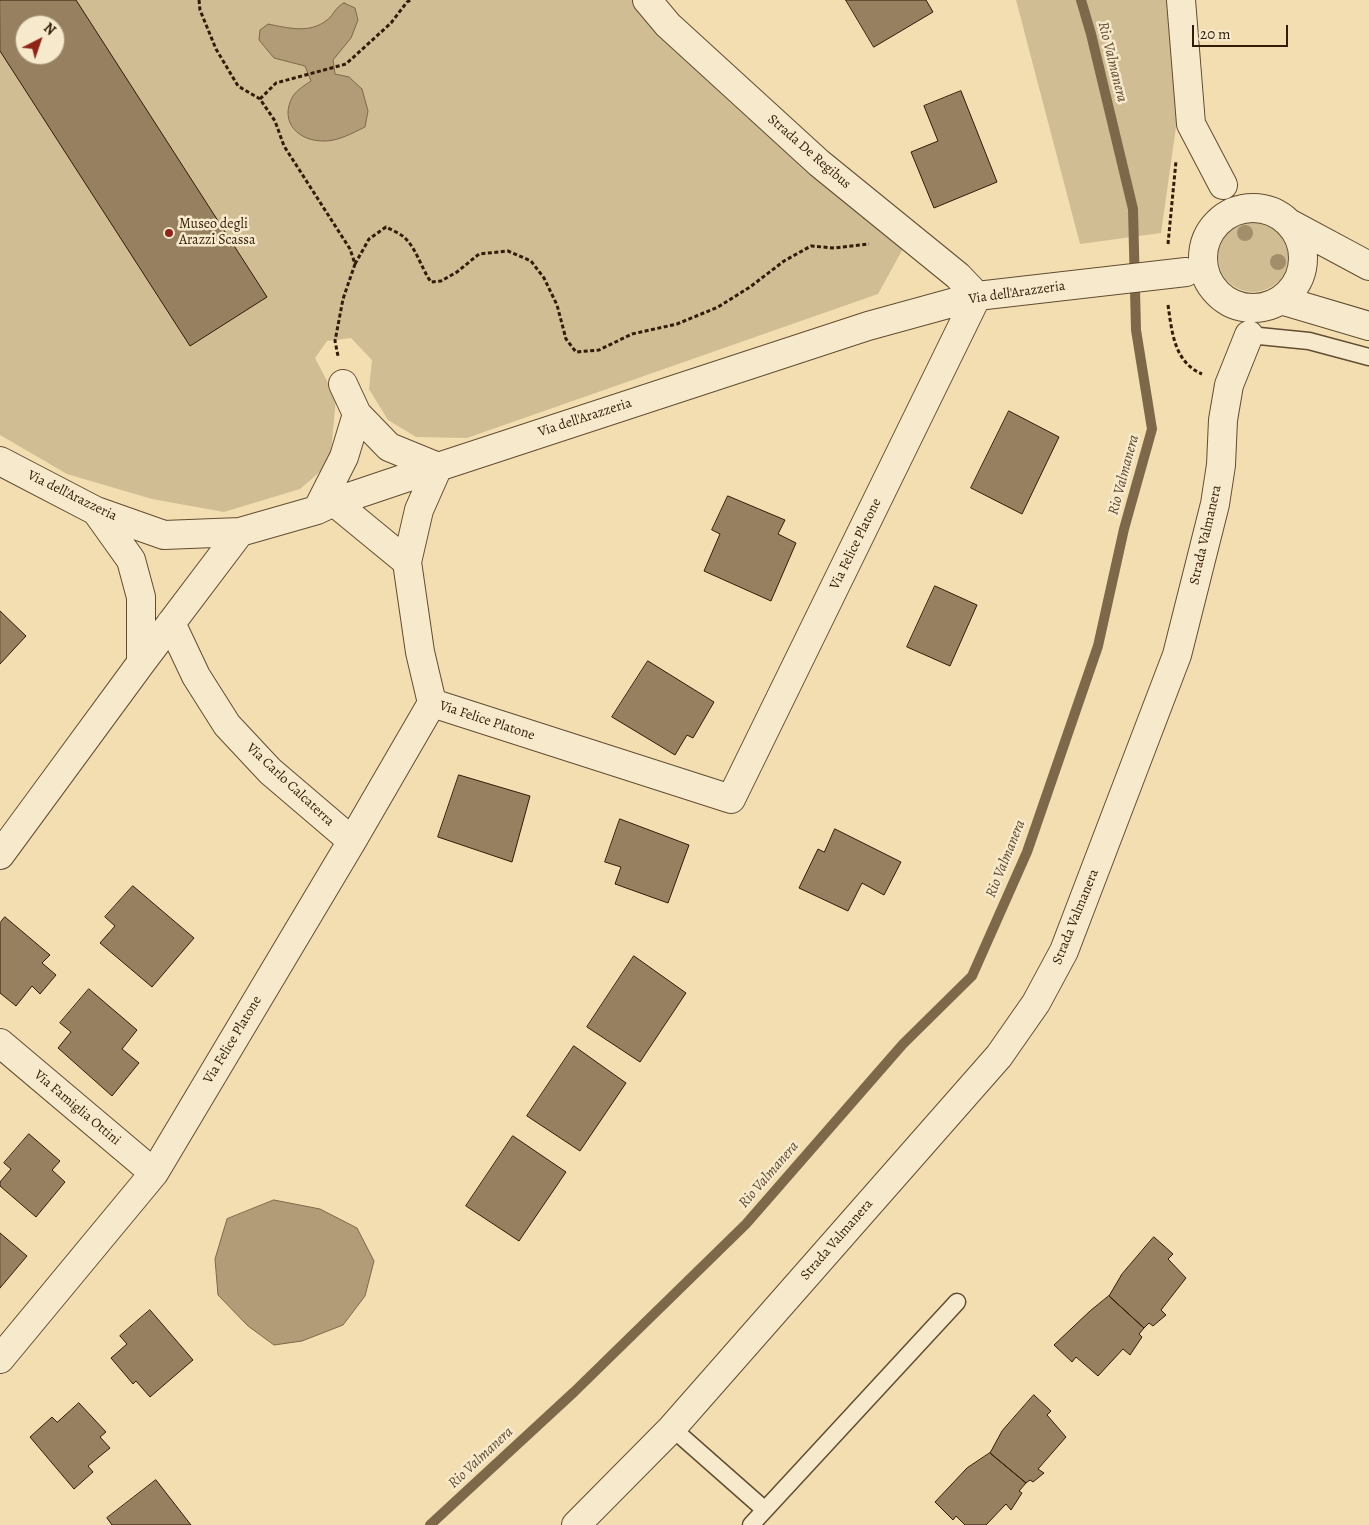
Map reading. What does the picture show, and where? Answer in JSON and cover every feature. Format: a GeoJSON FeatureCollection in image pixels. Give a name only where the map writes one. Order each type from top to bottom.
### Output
{"type":"FeatureCollection","features":[{"type":"Feature","properties":{"kind":"street","name":"Strada De Regibus"},"geometry":{"type":"LineString","coordinates":[[647,0],[668,25],[812,157],[960,278],[977,296]]}},
{"type":"Feature","properties":{"kind":"street"},"geometry":{"type":"LineString","coordinates":[[1181,0],[1192,124],[1223,185],[1248,208]]}},
{"type":"Feature","properties":{"kind":"street"},"geometry":{"type":"LineString","coordinates":[[1220,220],[1223,185]]}},
{"type":"Feature","properties":{"kind":"street"},"geometry":{"type":"LineString","coordinates":[[1289,223],[1298,235],[1303,263],[1300,277],[1292,290],[1274,303],[1252,308],[1238,306],[1224,299],[1198,269],[1211,231],[1220,220],[1233,212],[1248,208],[1263,209],[1277,214],[1289,223],[1369,266]]}},
{"type":"Feature","properties":{"kind":"street","name":"Via dell'Arazzeria"},"geometry":{"type":"LineString","coordinates":[[0,461],[96,511],[164,535],[240,532],[326,506],[438,467],[868,326],[977,296],[1148,277],[1198,269]]}},
{"type":"Feature","properties":{"kind":"street","name":"Via Felice Platone"},"geometry":{"type":"LineString","coordinates":[[0,1359],[154,1173],[432,703],[731,799],[977,296]]}},
{"type":"Feature","properties":{"kind":"street"},"geometry":{"type":"LineString","coordinates":[[1274,303],[1369,326]]}},
{"type":"Feature","properties":{"kind":"street","name":"Strada Valmanera"},"geometry":{"type":"LineString","coordinates":[[576,1525],[672,1428],[999,1056],[1036,1003],[1064,951],[1177,655],[1215,504],[1221,465],[1223,420],[1229,385],[1249,334],[1274,303]]}},
{"type":"Feature","properties":{"kind":"street"},"geometry":{"type":"LineString","coordinates":[[1238,306],[1249,334]]}},
{"type":"Feature","properties":{"kind":"street"},"geometry":{"type":"LineString","coordinates":[[343,384],[357,414],[389,447],[438,467],[419,510],[407,562],[420,652],[432,703]]}},
{"type":"Feature","properties":{"kind":"street"},"geometry":{"type":"LineString","coordinates":[[357,414],[326,506],[407,562]]}},
{"type":"Feature","properties":{"kind":"street"},"geometry":{"type":"LineString","coordinates":[[96,511],[131,560],[142,598],[141,663]]}},
{"type":"Feature","properties":{"kind":"street"},"geometry":{"type":"LineString","coordinates":[[0,855],[240,532]]}},
{"type":"Feature","properties":{"kind":"street","name":"Via Carlo Calcaterra"},"geometry":{"type":"LineString","coordinates":[[170,624],[196,676],[227,725],[270,771],[352,841]]}},
{"type":"Feature","properties":{"kind":"street","name":"Via Famiglia Ottini"},"geometry":{"type":"LineString","coordinates":[[0,1043],[154,1173]]}},
{"type":"Feature","properties":{"kind":"lane"},"geometry":{"type":"LineString","coordinates":[[1249,334],[1309,341],[1369,357]]}},
{"type":"Feature","properties":{"kind":"lane"},"geometry":{"type":"LineString","coordinates":[[751,1525],[957,1302]]}},
{"type":"Feature","properties":{"kind":"lane"},"geometry":{"type":"LineString","coordinates":[[672,1428],[765,1510]]}},
{"type":"Feature","properties":{"kind":"path"},"geometry":{"type":"LineString","coordinates":[[199,0],[200,10],[220,57],[238,86],[260,99],[275,121],[284,146],[350,249],[355,264]]}},
{"type":"Feature","properties":{"kind":"path"},"geometry":{"type":"LineString","coordinates":[[260,99],[276,83],[346,64],[391,23],[407,2],[411,0]]}},
{"type":"Feature","properties":{"kind":"path"},"geometry":{"type":"LineString","coordinates":[[343,384],[335,341],[343,299],[355,264],[369,239],[386,227],[404,237],[418,256],[424,272],[431,282],[441,281],[457,272],[479,254],[508,252],[530,261],[544,278],[556,305],[566,339],[576,352],[599,350],[632,334],[677,324],[718,307],[750,287],[784,261],[811,246],[834,248],[874,244],[902,230]]}},
{"type":"Feature","properties":{"kind":"shaded area"},"geometry":{"type":"Polygon","coordinates":[[[0,0],[639,0],[904,247],[878,294],[467,438],[416,437],[388,420],[369,389],[372,360],[351,338],[327,341],[315,358],[336,398],[330,463],[300,489],[224,512],[152,499],[67,474],[0,435],[0,0]]]}},
{"type":"Feature","properties":{"kind":"shaded area"},"geometry":{"type":"Polygon","coordinates":[[[1016,0],[1167,0],[1177,120],[1161,233],[1080,244],[1016,0]]]}},
{"type":"Feature","properties":{"kind":"shaded area"},"geometry":{"type":"Polygon","coordinates":[[[344,3],[355,8],[358,20],[351,38],[333,60],[335,74],[349,77],[362,89],[368,111],[365,127],[335,140],[325,141],[307,138],[294,129],[288,114],[293,96],[311,81],[305,66],[274,58],[259,40],[260,30],[268,24],[299,29],[313,27],[327,20],[344,3]]]}},
{"type":"Feature","properties":{"kind":"shaded area"},"geometry":{"type":"Polygon","coordinates":[[[1253,222],[1266,225],[1278,232],[1285,244],[1288,257],[1285,270],[1278,282],[1266,289],[1253,292],[1240,289],[1228,282],[1221,270],[1218,257],[1221,244],[1228,232],[1240,225],[1253,222]]]}},
{"type":"Feature","properties":{"kind":"shaded area"},"geometry":{"type":"Polygon","coordinates":[[[274,1200],[320,1209],[357,1228],[374,1261],[365,1296],[343,1325],[302,1341],[274,1345],[248,1326],[218,1295],[215,1259],[227,1219],[274,1200]]]}},
{"type":"Feature","properties":{"kind":"building"},"geometry":{"type":"Polygon","coordinates":[[[0,0],[76,0],[267,297],[190,346],[0,51],[0,0]]]}},
{"type":"Feature","properties":{"kind":"building"},"geometry":{"type":"Polygon","coordinates":[[[846,0],[926,0],[933,12],[874,47],[846,0]]]}},
{"type":"Feature","properties":{"kind":"building"},"geometry":{"type":"Polygon","coordinates":[[[961,91],[997,182],[934,208],[911,152],[938,141],[924,106],[961,91]]]}},
{"type":"Feature","properties":{"kind":"building"},"geometry":{"type":"Polygon","coordinates":[[[1009,411],[1059,437],[1022,514],[971,488],[1009,411]]]}},
{"type":"Feature","properties":{"kind":"building"},"geometry":{"type":"Polygon","coordinates":[[[728,496],[785,520],[778,534],[796,543],[771,601],[704,571],[720,534],[712,530],[728,496]]]}},
{"type":"Feature","properties":{"kind":"building"},"geometry":{"type":"Polygon","coordinates":[[[935,586],[977,605],[950,666],[907,647],[935,586]]]}},
{"type":"Feature","properties":{"kind":"building"},"geometry":{"type":"Polygon","coordinates":[[[0,611],[26,636],[0,664],[0,611]]]}},
{"type":"Feature","properties":{"kind":"building"},"geometry":{"type":"Polygon","coordinates":[[[648,661],[714,702],[693,738],[687,735],[675,755],[612,717],[648,661]]]}},
{"type":"Feature","properties":{"kind":"building"},"geometry":{"type":"Polygon","coordinates":[[[459,775],[530,796],[512,862],[438,837],[459,775]]]}},
{"type":"Feature","properties":{"kind":"building"},"geometry":{"type":"Polygon","coordinates":[[[620,819],[689,845],[668,903],[615,884],[621,867],[605,862],[620,819]]]}},
{"type":"Feature","properties":{"kind":"building"},"geometry":{"type":"Polygon","coordinates":[[[835,829],[901,862],[884,895],[862,883],[848,911],[799,888],[818,849],[824,852],[835,829]]]}},
{"type":"Feature","properties":{"kind":"building"},"geometry":{"type":"Polygon","coordinates":[[[133,886],[194,938],[152,987],[100,943],[115,926],[105,917],[133,886]]]}},
{"type":"Feature","properties":{"kind":"building"},"geometry":{"type":"Polygon","coordinates":[[[5,917],[50,955],[42,963],[56,975],[40,994],[32,986],[16,1006],[0,993],[0,923],[5,917]]]}},
{"type":"Feature","properties":{"kind":"building"},"geometry":{"type":"Polygon","coordinates":[[[634,956],[686,993],[640,1062],[587,1027],[634,956]]]}},
{"type":"Feature","properties":{"kind":"building"},"geometry":{"type":"Polygon","coordinates":[[[89,989],[137,1030],[122,1049],[139,1063],[112,1096],[58,1048],[71,1032],[60,1023],[89,989]]]}},
{"type":"Feature","properties":{"kind":"building"},"geometry":{"type":"Polygon","coordinates":[[[574,1046],[626,1083],[580,1151],[527,1116],[574,1046]]]}},
{"type":"Feature","properties":{"kind":"building"},"geometry":{"type":"Polygon","coordinates":[[[29,1134],[60,1161],[52,1170],[65,1182],[36,1217],[0,1186],[0,1182],[11,1169],[4,1163],[29,1134]]]}},
{"type":"Feature","properties":{"kind":"building"},"geometry":{"type":"Polygon","coordinates":[[[513,1136],[566,1172],[519,1241],[466,1206],[513,1136]]]}},
{"type":"Feature","properties":{"kind":"building"},"geometry":{"type":"Polygon","coordinates":[[[0,1233],[27,1256],[0,1288],[0,1233]]]}},
{"type":"Feature","properties":{"kind":"building"},"geometry":{"type":"Polygon","coordinates":[[[1154,1237],[1173,1254],[1168,1259],[1186,1278],[1161,1310],[1166,1315],[1153,1326],[1149,1323],[1144,1328],[1109,1296],[1122,1274],[1154,1237]]]}},
{"type":"Feature","properties":{"kind":"building"},"geometry":{"type":"Polygon","coordinates":[[[1109,1296],[1144,1328],[1139,1334],[1142,1337],[1130,1355],[1123,1349],[1098,1376],[1076,1357],[1072,1362],[1054,1345],[1109,1296]]]}},
{"type":"Feature","properties":{"kind":"building"},"geometry":{"type":"Polygon","coordinates":[[[150,1310],[193,1360],[150,1397],[136,1381],[133,1384],[111,1358],[127,1344],[120,1336],[150,1310]]]}},
{"type":"Feature","properties":{"kind":"building"},"geometry":{"type":"Polygon","coordinates":[[[1034,1395],[1051,1411],[1047,1415],[1066,1437],[1038,1469],[1044,1473],[1033,1482],[1030,1480],[1026,1483],[990,1453],[1002,1431],[1034,1395]]]}},
{"type":"Feature","properties":{"kind":"building"},"geometry":{"type":"Polygon","coordinates":[[[79,1403],[106,1432],[100,1437],[110,1448],[88,1466],[93,1472],[74,1489],[30,1437],[52,1417],[57,1422],[79,1403]]]}},
{"type":"Feature","properties":{"kind":"building"},"geometry":{"type":"Polygon","coordinates":[[[990,1453],[1026,1483],[1019,1491],[1022,1493],[1011,1510],[1006,1504],[986,1525],[965,1525],[956,1516],[953,1520],[935,1502],[967,1468],[990,1453]]]}},
{"type":"Feature","properties":{"kind":"building"},"geometry":{"type":"Polygon","coordinates":[[[156,1480],[191,1525],[112,1525],[107,1518],[156,1480]]]}},
{"type":"Feature","properties":{"kind":"waterway","name":"Rio Valmanera"},"geometry":{"type":"LineString","coordinates":[[430,1525],[574,1392],[746,1224],[903,1044],[972,976],[1027,852],[1098,646],[1124,529],[1152,429],[1136,330],[1133,209],[1081,0]]}},
{"type":"Feature","properties":{"kind":"place","name":"Museo degli Arazzi Scassa"},"geometry":{"type":"Point","coordinates":[169,233]}}]}
